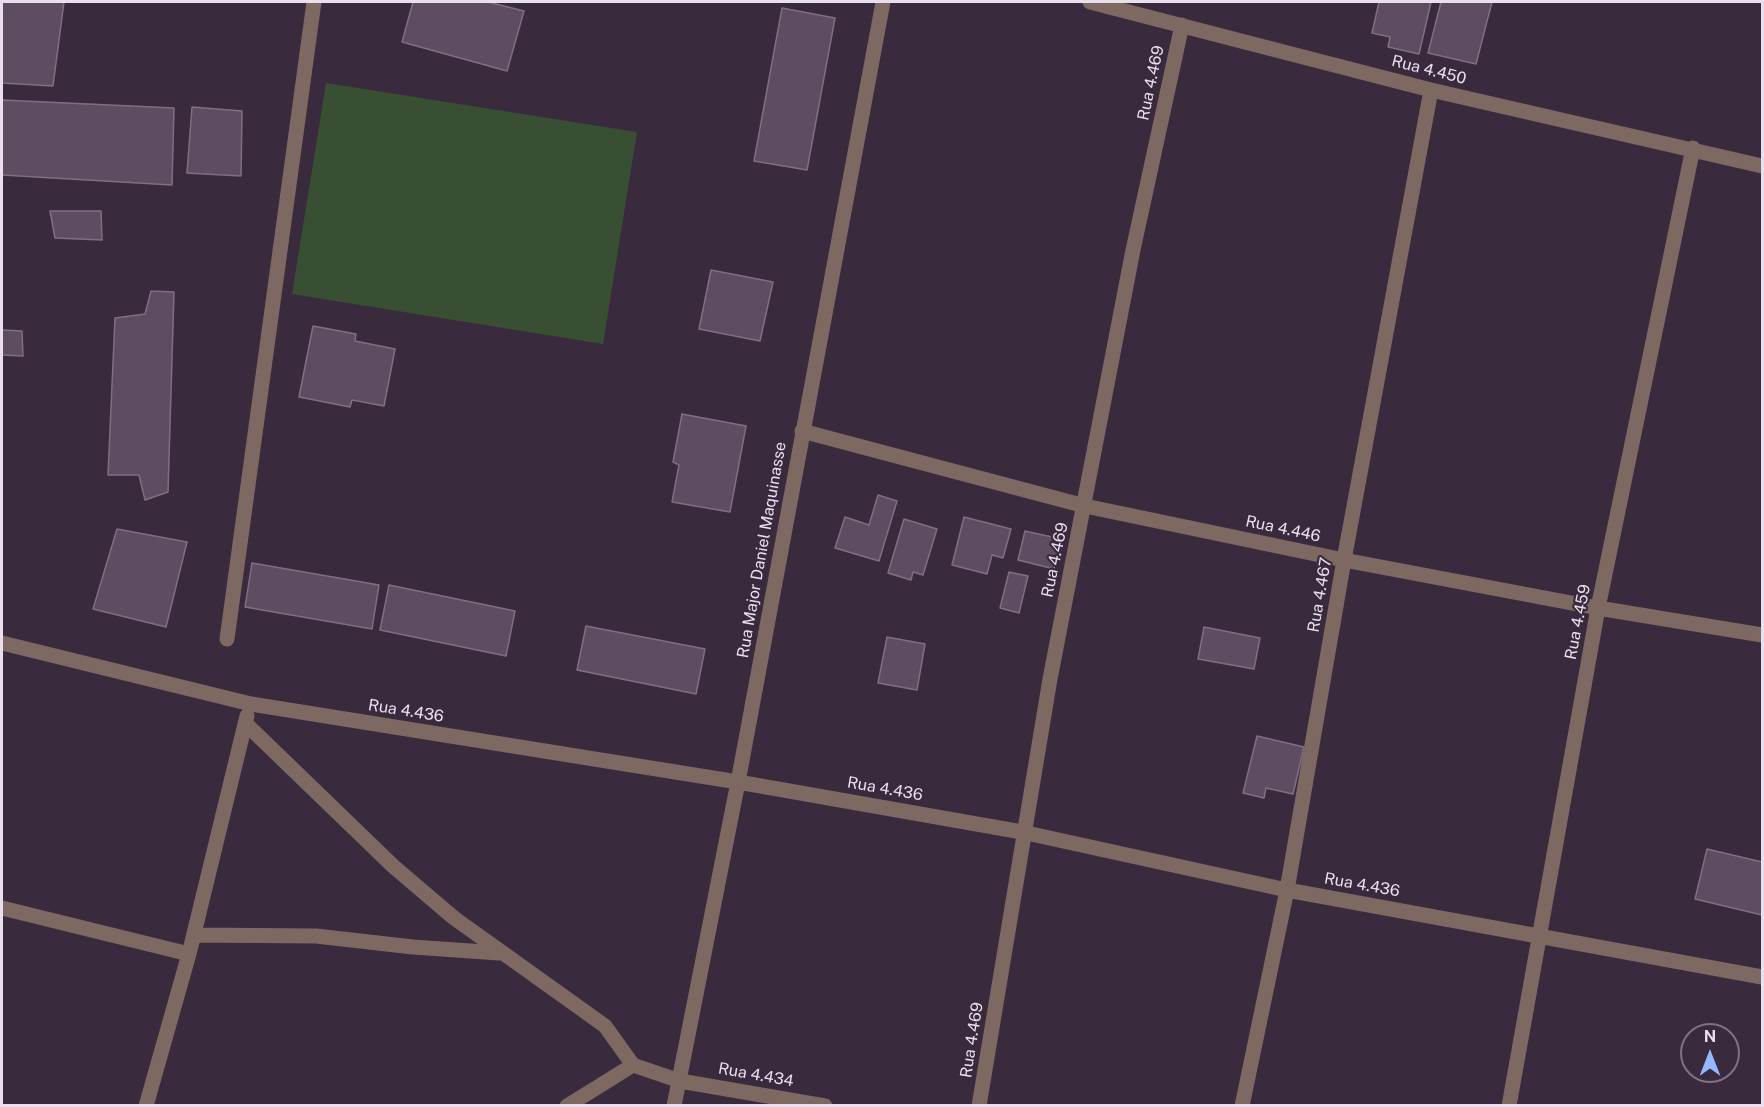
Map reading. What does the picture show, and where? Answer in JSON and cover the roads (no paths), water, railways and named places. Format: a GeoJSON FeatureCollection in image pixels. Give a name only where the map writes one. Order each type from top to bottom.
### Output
{"type":"FeatureCollection","features":[{"type":"Feature","properties":{"kind":"street"},"geometry":{"type":"LineString","coordinates":[[227,639],[314,2]]}},
{"type":"Feature","properties":{"kind":"street","name":"Rua Major Daniel Maquinasse"},"geometry":{"type":"LineString","coordinates":[[674,1106],[738,782],[883,2]]}},
{"type":"Feature","properties":{"kind":"street","name":"Rua 4.450"},"geometry":{"type":"LineString","coordinates":[[1090,2],[1431,90],[1693,148],[1762,166]]}},
{"type":"Feature","properties":{"kind":"street","name":"Rua 4.469"},"geometry":{"type":"LineString","coordinates":[[979,1106],[1022,832],[1133,250],[1182,25]]}},
{"type":"Feature","properties":{"kind":"street","name":"Rua 4.467"},"geometry":{"type":"LineString","coordinates":[[1242,1106],[1287,890],[1344,560],[1431,90]]}},
{"type":"Feature","properties":{"kind":"street","name":"Rua 4.459"},"geometry":{"type":"LineString","coordinates":[[1509,1106],[1598,608],[1693,148]]}},
{"type":"Feature","properties":{"kind":"street","name":"Rua 4.446"},"geometry":{"type":"LineString","coordinates":[[802,432],[1085,506],[1344,560],[1598,608],[1762,635]]}},
{"type":"Feature","properties":{"kind":"street","name":"Rua 4.436"},"geometry":{"type":"LineString","coordinates":[[2,643],[251,705],[738,782],[1022,832],[1287,890],[1762,977]]}},
{"type":"Feature","properties":{"kind":"street"},"geometry":{"type":"LineString","coordinates":[[146,1106],[194,935],[244,723],[251,705]]}},
{"type":"Feature","properties":{"kind":"street"},"geometry":{"type":"LineString","coordinates":[[244,723],[393,866],[500,953],[605,1026],[633,1065],[567,1106]]}},
{"type":"Feature","properties":{"kind":"street"},"geometry":{"type":"LineString","coordinates":[[2,908],[189,954]]}},
{"type":"Feature","properties":{"kind":"street"},"geometry":{"type":"LineString","coordinates":[[194,935],[316,936],[413,947],[500,953]]}},
{"type":"Feature","properties":{"kind":"street","name":"Rua 4.434"},"geometry":{"type":"LineString","coordinates":[[633,1065],[680,1081],[825,1106]]}}]}
